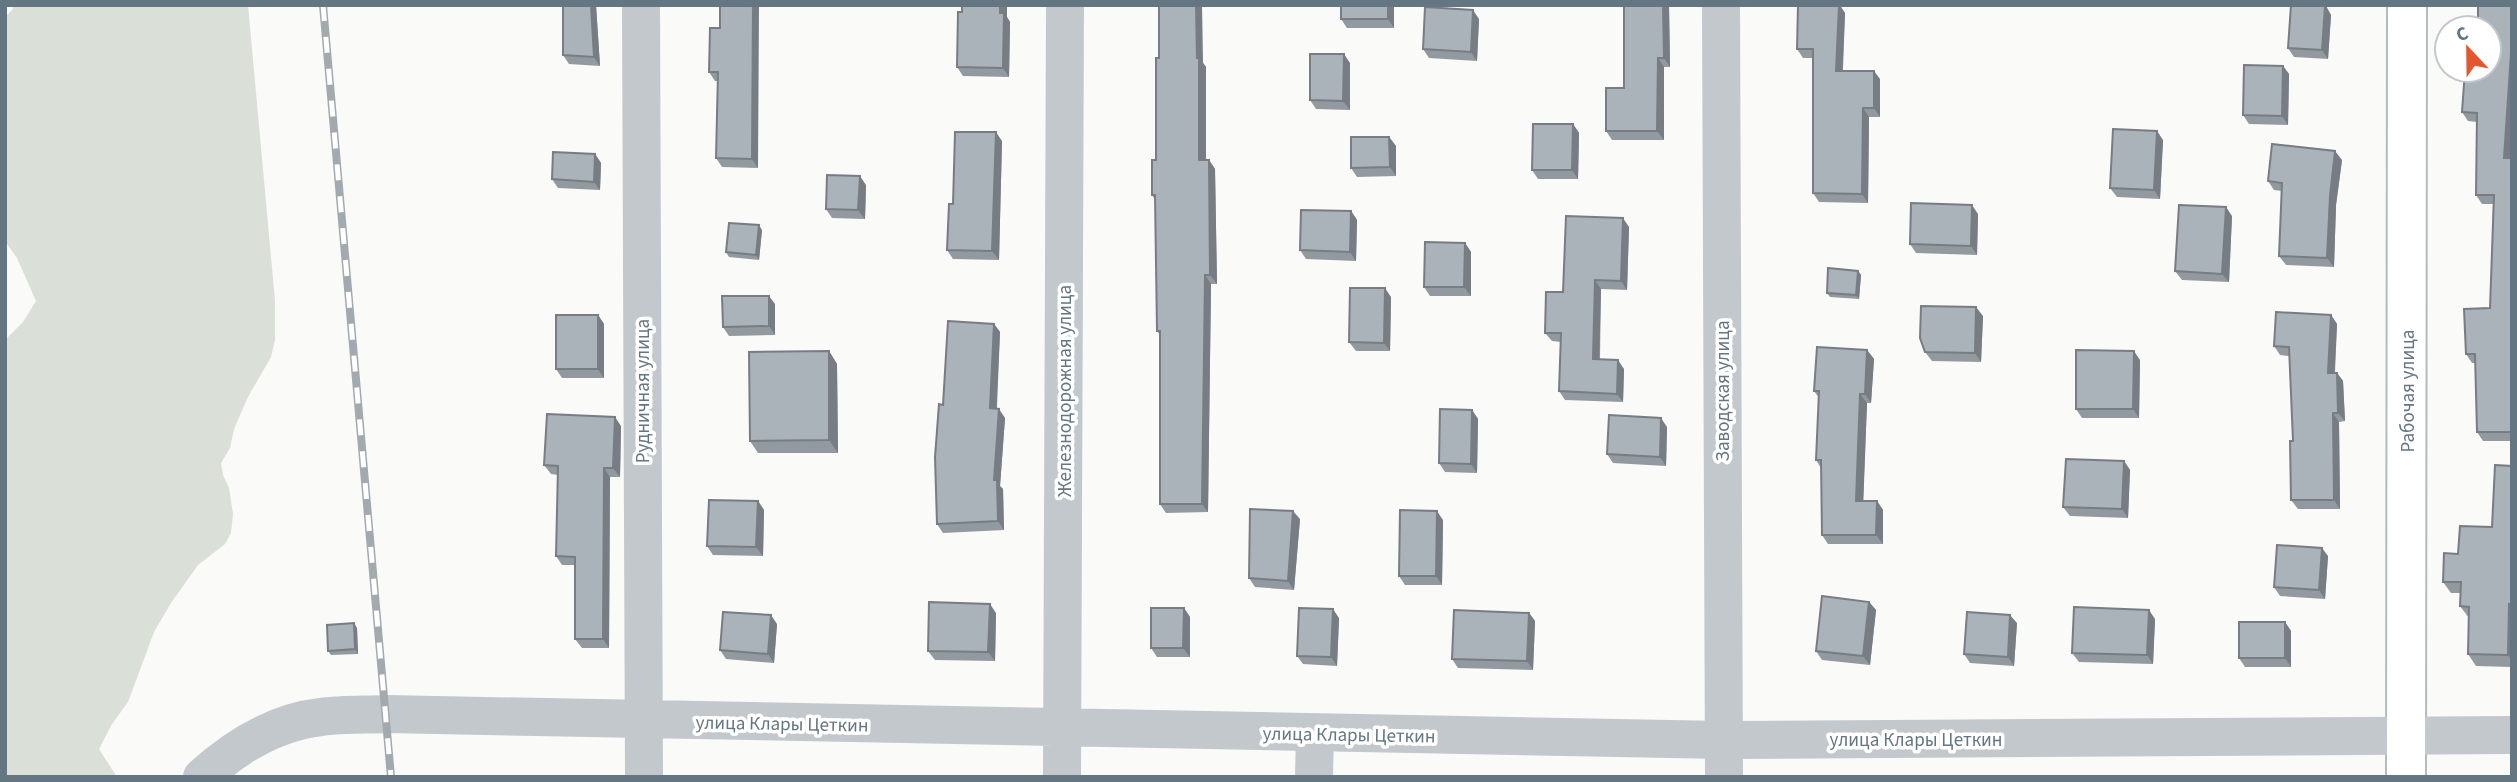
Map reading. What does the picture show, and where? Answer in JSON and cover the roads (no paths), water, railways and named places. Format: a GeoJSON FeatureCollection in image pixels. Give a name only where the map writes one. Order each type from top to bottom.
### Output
{"type":"FeatureCollection","features":[{"type":"Feature","properties":{"kind":"main road","name":"Рабочая улица"},"geometry":{"type":"LineString","coordinates":[[2406,777],[2407,5]]}},
{"type":"Feature","properties":{"kind":"street","name":"Рудничная улица"},"geometry":{"type":"LineString","coordinates":[[641,5],[644,777]]}},
{"type":"Feature","properties":{"kind":"street","name":"Железнодорожная улица"},"geometry":{"type":"LineString","coordinates":[[1062,777],[1065,5]]}},
{"type":"Feature","properties":{"kind":"street","name":"Заводская улица"},"geometry":{"type":"LineString","coordinates":[[1721,5],[1723,759]]}},
{"type":"Feature","properties":{"kind":"street","name":"улица Клары Цеткин"},"geometry":{"type":"LineString","coordinates":[[202,777],[242,746],[294,722],[321,717],[386,714],[1315,733],[1723,759],[2406,736],[2512,735]]}},
{"type":"Feature","properties":{"kind":"street"},"geometry":{"type":"LineString","coordinates":[[1314,777],[1315,733]]}},
{"type":"Feature","properties":{"kind":"railway"},"geometry":{"type":"LineString","coordinates":[[323,5],[391,777]]}}]}
